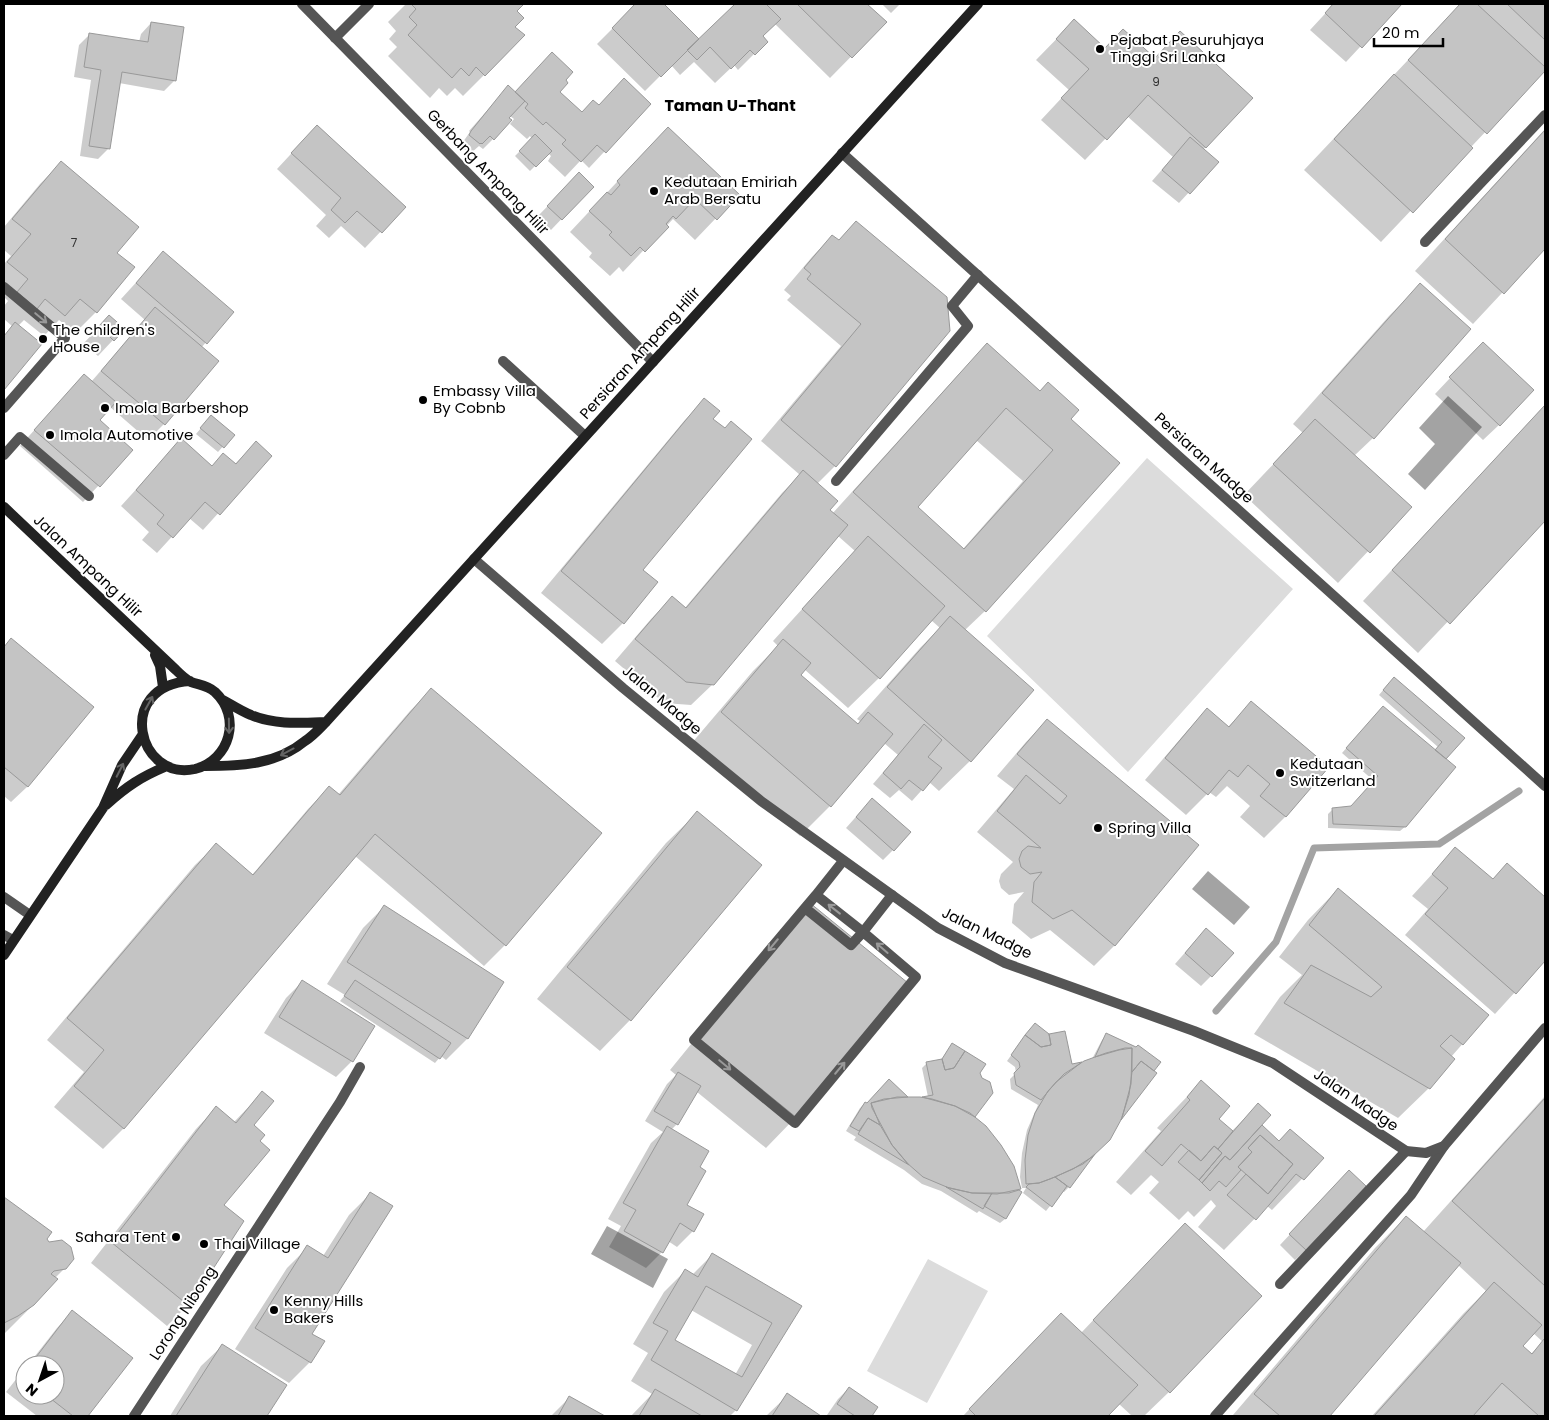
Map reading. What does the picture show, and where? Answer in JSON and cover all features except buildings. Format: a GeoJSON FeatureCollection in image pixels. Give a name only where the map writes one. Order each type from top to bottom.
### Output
{"type":"FeatureCollection","features":[{"type":"Feature","properties":{"kind":"street","name":"Gerbang Ampang Hilir"},"geometry":{"type":"LineString","coordinates":[[302,4],[653,362]]}},
{"type":"Feature","properties":{"kind":"street"},"geometry":{"type":"LineString","coordinates":[[335,38],[369,4]]}},
{"type":"Feature","properties":{"kind":"street","name":"Persiaran Ampang Hilir"},"geometry":{"type":"LineString","coordinates":[[205,766],[238,766],[262,762],[276,757],[305,742],[326,722],[978,4]]}},
{"type":"Feature","properties":{"kind":"street"},"geometry":{"type":"LineString","coordinates":[[1426,242],[1545,114]]}},
{"type":"Feature","properties":{"kind":"street","name":"Persiaran Madge"},"geometry":{"type":"LineString","coordinates":[[842,153],[1545,786]]}},
{"type":"Feature","properties":{"kind":"street"},"geometry":{"type":"LineString","coordinates":[[836,481],[968,326],[952,306],[978,275]]}},
{"type":"Feature","properties":{"kind":"street"},"geometry":{"type":"LineString","coordinates":[[4,287],[65,338],[4,408]]}},
{"type":"Feature","properties":{"kind":"street"},"geometry":{"type":"LineString","coordinates":[[503,361],[585,436]]}},
{"type":"Feature","properties":{"kind":"street"},"geometry":{"type":"LineString","coordinates":[[4,455],[20,437],[89,496]]}},
{"type":"Feature","properties":{"kind":"street","name":"Jalan Ampang Hilir"},"geometry":{"type":"LineString","coordinates":[[4,507],[166,662],[190,682]]}},
{"type":"Feature","properties":{"kind":"street","name":"Jalan Madge"},"geometry":{"type":"LineString","coordinates":[[474,559],[623,688],[761,801],[938,928],[1006,963],[1194,1031],[1273,1063],[1406,1151],[1426,1153],[1444,1146]]}},
{"type":"Feature","properties":{"kind":"street","name":"Jalan Ampang Hilir"},"geometry":{"type":"LineString","coordinates":[[152,647],[160,666],[163,687]]}},
{"type":"Feature","properties":{"kind":"street"},"geometry":{"type":"LineString","coordinates":[[223,700],[228,712],[229,738],[224,749],[216,759],[205,766],[192,769],[179,769],[167,766],[156,758],[147,747],[143,734],[142,720],[146,707],[153,696],[163,687],[176,682],[203,684],[223,700],[251,716],[286,723],[326,722]]}},
{"type":"Feature","properties":{"kind":"street"},"geometry":{"type":"LineString","coordinates":[[4,955],[103,808],[122,765],[143,734]]}},
{"type":"Feature","properties":{"kind":"street"},"geometry":{"type":"LineString","coordinates":[[103,808],[124,788],[141,777],[167,766]]}},
{"type":"Feature","properties":{"kind":"street"},"geometry":{"type":"LineString","coordinates":[[816,895],[916,977],[795,1123],[694,1040],[843,861]]}},
{"type":"Feature","properties":{"kind":"street"},"geometry":{"type":"LineString","coordinates":[[805,908],[851,945],[892,895]]}},
{"type":"Feature","properties":{"kind":"street"},"geometry":{"type":"LineString","coordinates":[[4,897],[30,915]]}},
{"type":"Feature","properties":{"kind":"street"},"geometry":{"type":"LineString","coordinates":[[4,935],[13,940]]}},
{"type":"Feature","properties":{"kind":"street"},"geometry":{"type":"LineString","coordinates":[[1215,1416],[1411,1195],[1444,1146],[1545,1028]]}},
{"type":"Feature","properties":{"kind":"street","name":"Lorong Nibong"},"geometry":{"type":"LineString","coordinates":[[134,1416],[340,1102],[360,1068]]}},
{"type":"Feature","properties":{"kind":"street"},"geometry":{"type":"LineString","coordinates":[[1280,1284],[1406,1151]]}},
{"type":"Feature","properties":{"kind":"shaded area"},"geometry":{"type":"Polygon","coordinates":[[[1448,396],[1482,427],[1425,490],[1408,474],[1435,444],[1419,428],[1448,396]]]}},
{"type":"Feature","properties":{"kind":"shaded area"},"geometry":{"type":"Polygon","coordinates":[[[1147,458],[1293,589],[1128,772],[987,636],[1147,458]]]}},
{"type":"Feature","properties":{"kind":"shaded area"},"geometry":{"type":"Polygon","coordinates":[[[1208,871],[1250,907],[1234,925],[1192,889],[1208,871]]]}},
{"type":"Feature","properties":{"kind":"shaded area"},"geometry":{"type":"Polygon","coordinates":[[[607,1226],[668,1259],[653,1288],[591,1254],[607,1226]]]}},
{"type":"Feature","properties":{"kind":"shaded area"},"geometry":{"type":"Polygon","coordinates":[[[928,1259],[988,1291],[927,1403],[867,1371],[928,1259]]]}},
{"type":"Feature","properties":{"kind":"waterway"},"geometry":{"type":"LineString","coordinates":[[1216,1011],[1276,942],[1314,848],[1439,844],[1519,791]]}},
{"type":"Feature","properties":{"kind":"place","name":"Pejabat Pesuruhjaya Tinggi Sri Lanka"},"geometry":{"type":"Point","coordinates":[1100,49]}},
{"type":"Feature","properties":{"kind":"place","name":"Kedutaan Emiriah Arab Bersatu"},"geometry":{"type":"Point","coordinates":[654,191]}},
{"type":"Feature","properties":{"kind":"place","name":"The children's House"},"geometry":{"type":"Point","coordinates":[43,339]}},
{"type":"Feature","properties":{"kind":"place","name":"Embassy Villa By Cobnb"},"geometry":{"type":"Point","coordinates":[423,400]}},
{"type":"Feature","properties":{"kind":"place","name":"Imola Barbershop"},"geometry":{"type":"Point","coordinates":[105,408]}},
{"type":"Feature","properties":{"kind":"place","name":"Imola Automotive"},"geometry":{"type":"Point","coordinates":[50,435]}},
{"type":"Feature","properties":{"kind":"place","name":"Kedutaan Switzerland"},"geometry":{"type":"Point","coordinates":[1280,773]}},
{"type":"Feature","properties":{"kind":"place","name":"Spring Villa"},"geometry":{"type":"Point","coordinates":[1098,828]}},
{"type":"Feature","properties":{"kind":"place","name":"Sahara Tent"},"geometry":{"type":"Point","coordinates":[176,1237]}},
{"type":"Feature","properties":{"kind":"place","name":"Thai Village"},"geometry":{"type":"Point","coordinates":[204,1244]}},
{"type":"Feature","properties":{"kind":"place","name":"Kenny Hills Bakers"},"geometry":{"type":"Point","coordinates":[274,1310]}},
{"type":"Feature","properties":{"kind":"district","name":"Taman U-Thant"},"geometry":{"type":"Point","coordinates":[730,105]}}]}
